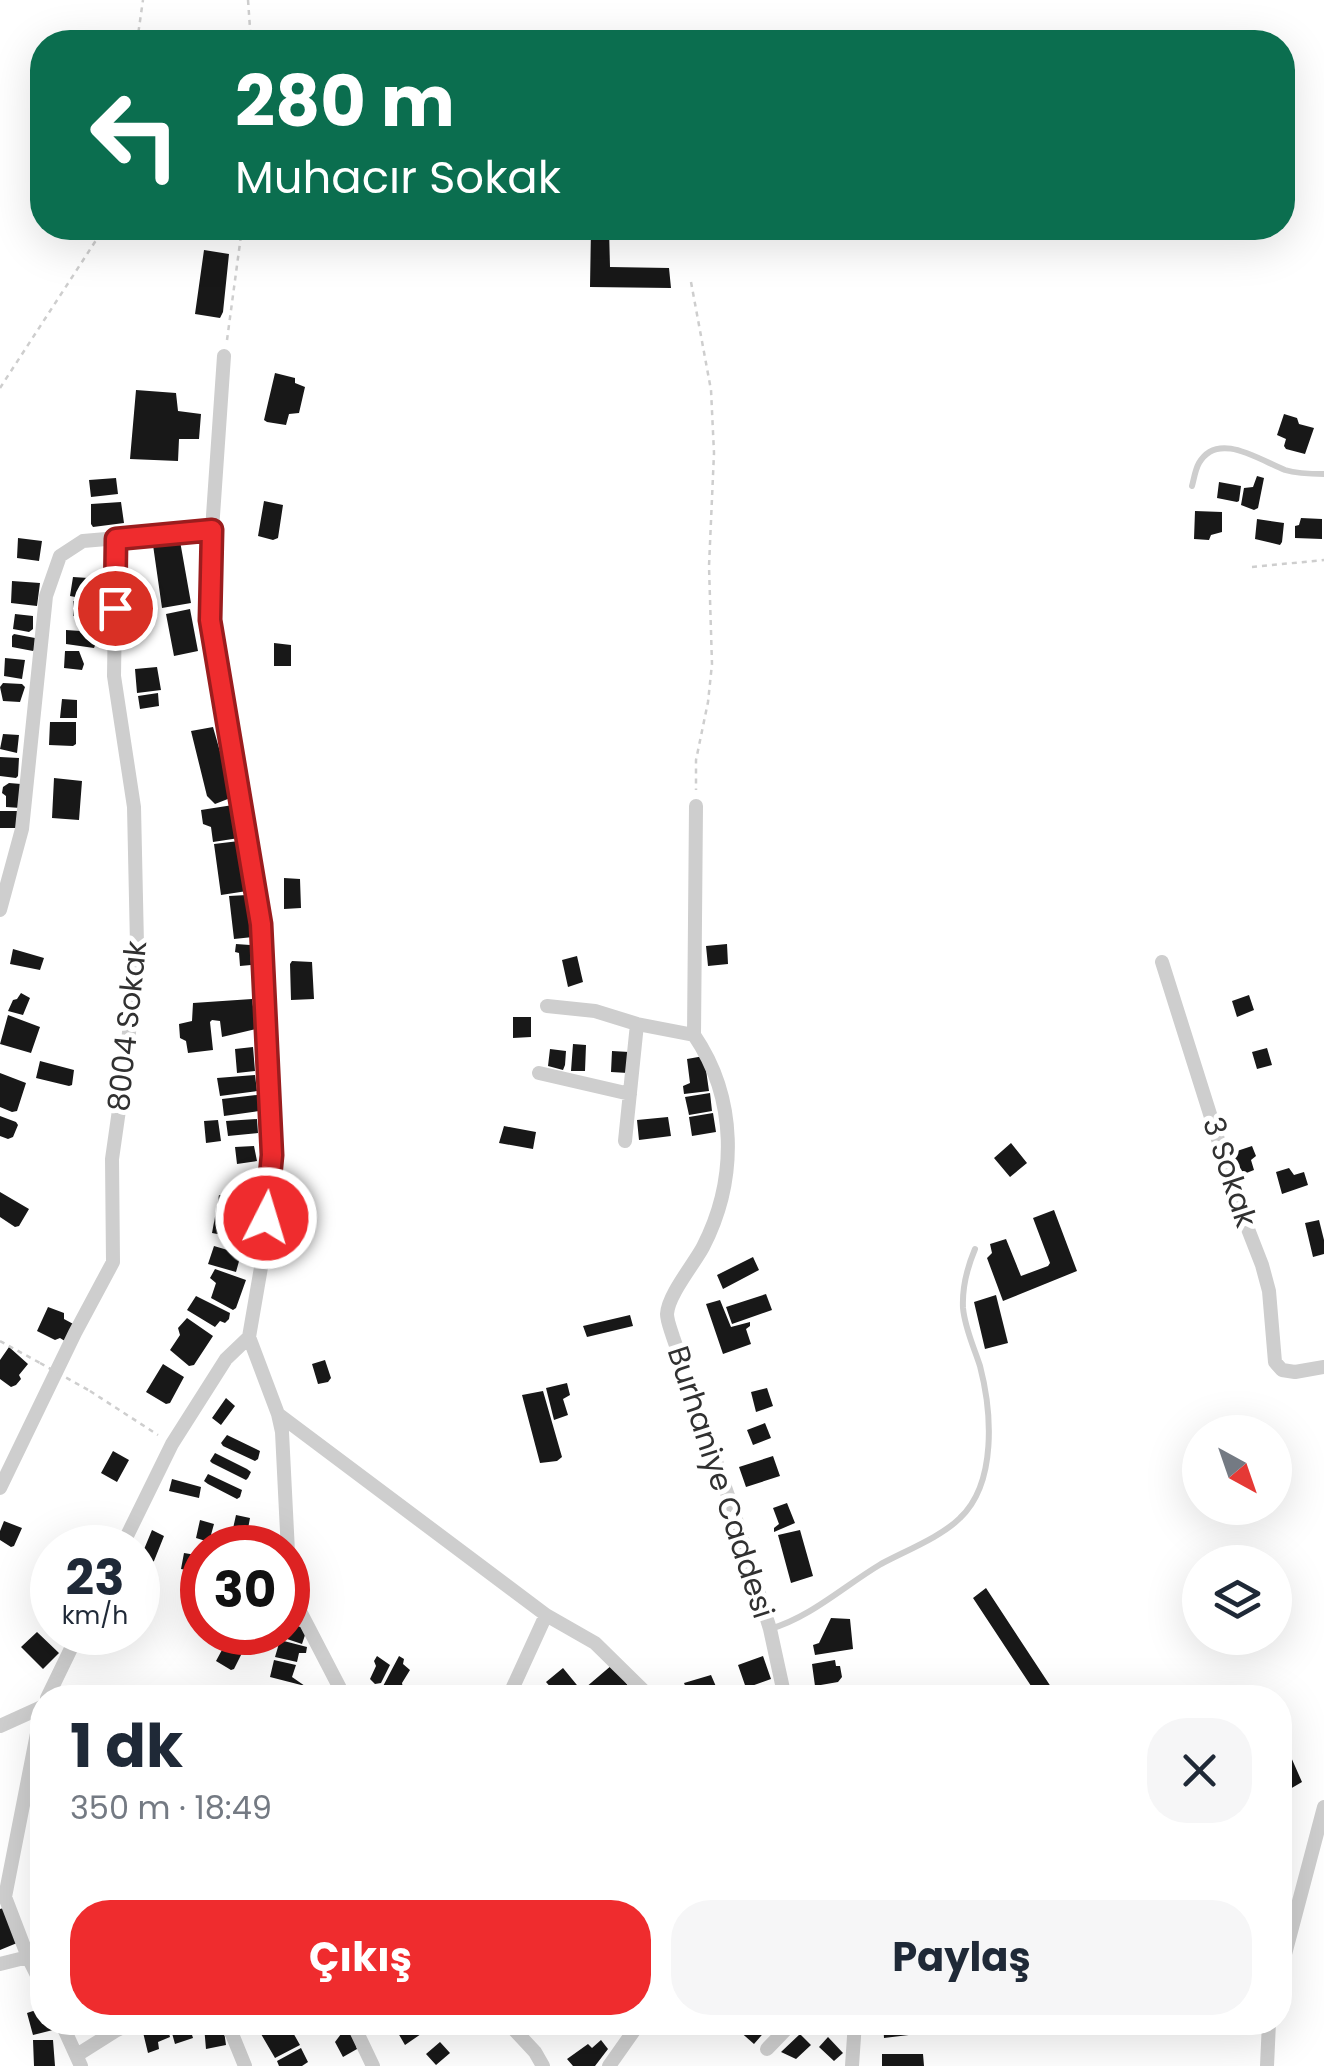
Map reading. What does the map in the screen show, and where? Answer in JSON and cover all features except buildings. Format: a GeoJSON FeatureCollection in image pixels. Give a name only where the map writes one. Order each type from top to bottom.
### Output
{"type":"FeatureCollection","features":[{"type":"Feature","properties":{"kind":"street"},"geometry":{"type":"LineString","coordinates":[[224,356],[210,620],[261,924],[272,1155],[264,1250],[249,1337],[282,1432],[290,1592],[337,1685]]}},
{"type":"Feature","properties":{"kind":"street"},"geometry":{"type":"LineString","coordinates":[[0,910],[4,878],[22,829],[46,596],[60,556],[83,542],[212,530]]}},
{"type":"Feature","properties":{"kind":"street","name":"8004 Sokak"},"geometry":{"type":"LineString","coordinates":[[0,1488],[113,1262],[112,1158],[128,1054],[137,944],[134,807],[114,676],[116,539]]}},
{"type":"Feature","properties":{"kind":"street","name":"Burhaniye Caddesi"},"geometry":{"type":"LineString","coordinates":[[696,806],[694,1034],[708,1055],[724,1102],[729,1143],[722,1198],[703,1246],[667,1314],[735,1516],[770,1630],[782,1685]]}},
{"type":"Feature","properties":{"kind":"street","name":"3 Sokak"},"geometry":{"type":"LineString","coordinates":[[1162,962],[1239,1206],[1262,1265],[1275,1362],[1282,1370],[1295,1372],[1324,1367]]}},
{"type":"Feature","properties":{"kind":"street"},"geometry":{"type":"LineString","coordinates":[[547,1006],[595,1012],[694,1034]]}},
{"type":"Feature","properties":{"kind":"street"},"geometry":{"type":"LineString","coordinates":[[626,1142],[636,1024]]}},
{"type":"Feature","properties":{"kind":"street"},"geometry":{"type":"LineString","coordinates":[[539,1073],[630,1094]]}},
{"type":"Feature","properties":{"kind":"street"},"geometry":{"type":"LineString","coordinates":[[132,1525],[172,1444],[226,1359],[249,1337]]}},
{"type":"Feature","properties":{"kind":"street"},"geometry":{"type":"LineString","coordinates":[[278,1414],[546,1616],[596,1643],[638,1685]]}},
{"type":"Feature","properties":{"kind":"street"},"geometry":{"type":"LineString","coordinates":[[514,1685],[546,1616]]}},
{"type":"Feature","properties":{"kind":"street"},"geometry":{"type":"LineString","coordinates":[[53,1685],[68,1655]]}},
{"type":"Feature","properties":{"kind":"street"},"geometry":{"type":"LineString","coordinates":[[0,1726],[30,1713]]}},
{"type":"Feature","properties":{"kind":"street"},"geometry":{"type":"LineString","coordinates":[[30,1802],[6,1898],[30,1961]]}},
{"type":"Feature","properties":{"kind":"street"},"geometry":{"type":"LineString","coordinates":[[1292,1928],[1324,1807]]}},
{"type":"Feature","properties":{"kind":"street"},"geometry":{"type":"LineString","coordinates":[[0,1964],[28,1957]]}},
{"type":"Feature","properties":{"kind":"street"},"geometry":{"type":"LineString","coordinates":[[68,2035],[79,2060],[110,2035]]}},
{"type":"Feature","properties":{"kind":"street"},"geometry":{"type":"LineString","coordinates":[[232,2035],[245,2066]]}},
{"type":"Feature","properties":{"kind":"street"},"geometry":{"type":"LineString","coordinates":[[358,2035],[373,2066]]}},
{"type":"Feature","properties":{"kind":"street"},"geometry":{"type":"LineString","coordinates":[[520,2035],[543,2066]]}},
{"type":"Feature","properties":{"kind":"street"},"geometry":{"type":"LineString","coordinates":[[610,2066],[631,2035]]}},
{"type":"Feature","properties":{"kind":"street"},"geometry":{"type":"LineString","coordinates":[[767,2049],[780,2035]]}},
{"type":"Feature","properties":{"kind":"street"},"geometry":{"type":"LineString","coordinates":[[852,2066],[854,2035]]}},
{"type":"Feature","properties":{"kind":"street"},"geometry":{"type":"LineString","coordinates":[[1267,2066],[1268,2035]]}},
{"type":"Feature","properties":{"kind":"lane"},"geometry":{"type":"LineString","coordinates":[[1192,486],[1199,463],[1222,448],[1236,448],[1297,473],[1324,474]]}},
{"type":"Feature","properties":{"kind":"lane"},"geometry":{"type":"LineString","coordinates":[[770,1630],[790,1623],[873,1569],[950,1527],[976,1495],[989,1444],[989,1426],[985,1389],[964,1312],[965,1280],[975,1249]]}},
{"type":"Feature","properties":{"kind":"path"},"geometry":{"type":"LineString","coordinates":[[138,30],[142,0]]}},
{"type":"Feature","properties":{"kind":"path"},"geometry":{"type":"LineString","coordinates":[[248,0],[250,30]]}},
{"type":"Feature","properties":{"kind":"path"},"geometry":{"type":"LineString","coordinates":[[0,388],[98,240]]}},
{"type":"Feature","properties":{"kind":"path"},"geometry":{"type":"LineString","coordinates":[[224,356],[240,240]]}},
{"type":"Feature","properties":{"kind":"path"},"geometry":{"type":"LineString","coordinates":[[691,282],[711,390],[714,453],[709,566],[712,664],[696,760],[696,806]]}},
{"type":"Feature","properties":{"kind":"path"},"geometry":{"type":"LineString","coordinates":[[1252,567],[1324,560]]}},
{"type":"Feature","properties":{"kind":"path"},"geometry":{"type":"LineString","coordinates":[[0,1341],[90,1391],[172,1444]]}},
{"type":"Feature","properties":{"kind":"route"},"geometry":{"type":"LineString","coordinates":[[115,608],[116,539],[212,530],[210,620],[261,924],[272,1155],[266,1218]]}}]}
